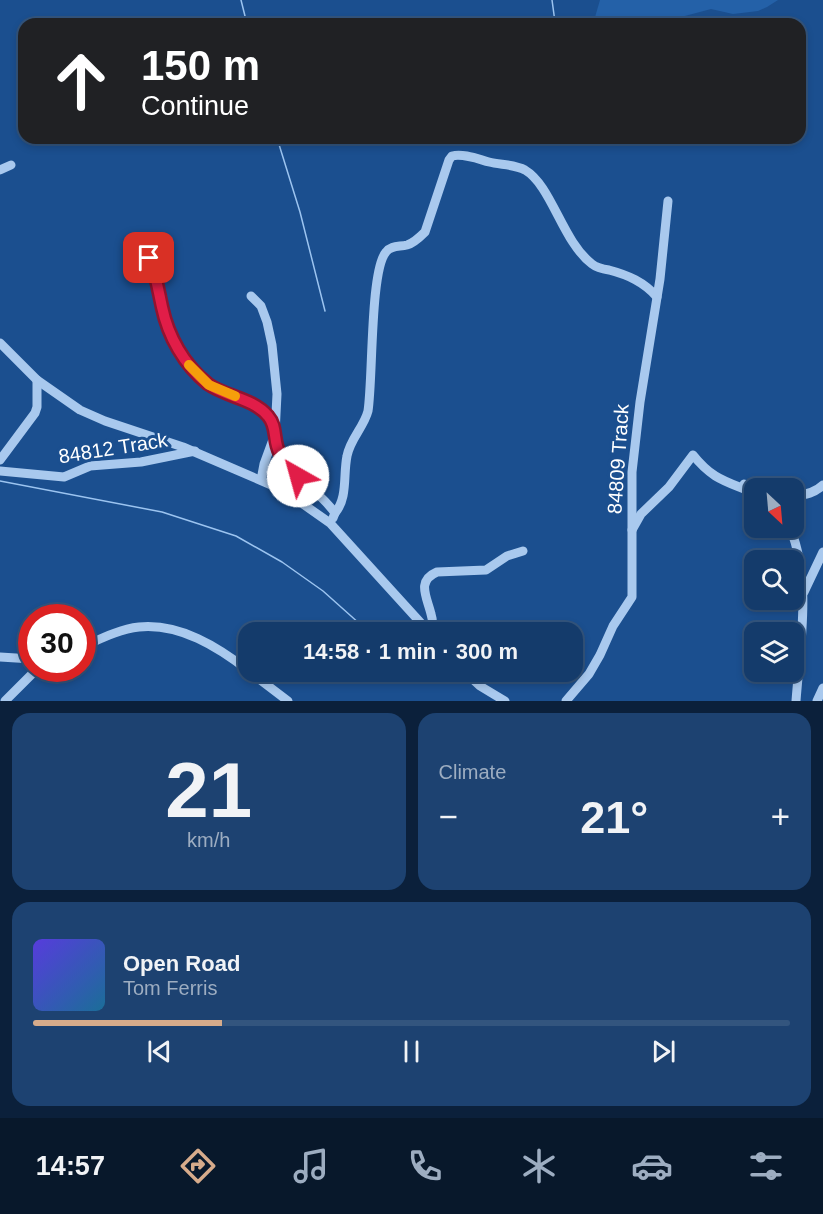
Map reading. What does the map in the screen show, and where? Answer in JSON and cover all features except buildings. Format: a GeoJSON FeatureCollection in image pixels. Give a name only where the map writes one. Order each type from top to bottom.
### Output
{"type":"FeatureCollection","features":[{"type":"Feature","properties":{"kind":"street"},"geometry":{"type":"LineString","coordinates":[[330,523],[343,501],[347,452],[368,412],[376,288],[382,259],[390,248],[412,242],[425,232],[449,159],[452,156],[464,156],[511,166],[522,169],[533,176],[542,187],[562,226],[588,261],[600,268],[633,278],[657,297]]}},
{"type":"Feature","properties":{"kind":"street"},"geometry":{"type":"LineString","coordinates":[[0,170],[11,165]]}},
{"type":"Feature","properties":{"kind":"street","name":"84809 Track"},"geometry":{"type":"LineString","coordinates":[[566,701],[589,674],[613,626],[632,597],[634,589],[631,490],[636,431],[657,297],[668,201]]}},
{"type":"Feature","properties":{"kind":"street"},"geometry":{"type":"LineString","coordinates":[[142,244],[157,276],[164,313],[174,340],[189,364],[209,385],[264,412],[273,424],[277,447],[284,460],[335,513]]}},
{"type":"Feature","properties":{"kind":"street"},"geometry":{"type":"LineString","coordinates":[[251,296],[258,302],[264,313],[272,345],[277,394],[275,434],[261,480]]}},
{"type":"Feature","properties":{"kind":"street"},"geometry":{"type":"LineString","coordinates":[[0,343],[37,380],[88,414],[195,452],[283,490],[330,523],[421,622]]}},
{"type":"Feature","properties":{"kind":"street"},"geometry":{"type":"LineString","coordinates":[[0,459],[35,413],[37,380]]}},
{"type":"Feature","properties":{"kind":"street","name":"84812 Track"},"geometry":{"type":"LineString","coordinates":[[0,471],[64,477],[90,466],[141,462],[195,452]]}},
{"type":"Feature","properties":{"kind":"street"},"geometry":{"type":"LineString","coordinates":[[631,532],[641,514],[669,487],[693,455],[708,473],[744,489]]}},
{"type":"Feature","properties":{"kind":"street"},"geometry":{"type":"LineString","coordinates":[[735,485],[744,484]]}},
{"type":"Feature","properties":{"kind":"street"},"geometry":{"type":"LineString","coordinates":[[804,495],[818,490],[823,485]]}},
{"type":"Feature","properties":{"kind":"street"},"geometry":{"type":"LineString","coordinates":[[433,622],[424,586],[431,575],[437,572],[486,570],[507,556],[523,551]]}},
{"type":"Feature","properties":{"kind":"street"},"geometry":{"type":"LineString","coordinates":[[804,592],[823,552]]}},
{"type":"Feature","properties":{"kind":"street"},"geometry":{"type":"LineString","coordinates":[[796,701],[802,610]]}},
{"type":"Feature","properties":{"kind":"street"},"geometry":{"type":"LineString","coordinates":[[96,641],[140,627],[163,628],[186,633],[212,645],[238,664]]}},
{"type":"Feature","properties":{"kind":"street"},"geometry":{"type":"LineString","coordinates":[[0,657],[18,658]]}},
{"type":"Feature","properties":{"kind":"street"},"geometry":{"type":"LineString","coordinates":[[5,701],[23,682]]}},
{"type":"Feature","properties":{"kind":"street"},"geometry":{"type":"LineString","coordinates":[[262,682],[288,701]]}},
{"type":"Feature","properties":{"kind":"street"},"geometry":{"type":"LineString","coordinates":[[476,682],[505,701]]}},
{"type":"Feature","properties":{"kind":"street"},"geometry":{"type":"LineString","coordinates":[[817,701],[823,688]]}},
{"type":"Feature","properties":{"kind":"shaded area"},"geometry":{"type":"Polygon","coordinates":[[[600,0],[778,0],[758,11],[733,14],[711,9],[677,18],[595,18],[600,0]]]}},
{"type":"Feature","properties":{"kind":"waterway"},"geometry":{"type":"LineString","coordinates":[[241,0],[246,18]]}},
{"type":"Feature","properties":{"kind":"waterway"},"geometry":{"type":"LineString","coordinates":[[552,0],[554,18]]}},
{"type":"Feature","properties":{"kind":"waterway"},"geometry":{"type":"LineString","coordinates":[[279,144],[300,212],[325,311]]}},
{"type":"Feature","properties":{"kind":"waterway"},"geometry":{"type":"LineString","coordinates":[[0,481],[162,512],[236,536],[282,562],[323,591],[358,622]]}},
{"type":"Feature","properties":{"kind":"slow traffic"},"geometry":{"type":"LineString","coordinates":[[189,365],[209,385],[235,396]]}},
{"type":"Feature","properties":{"kind":"route"},"geometry":{"type":"LineString","coordinates":[[149,258],[157,276],[164,313],[180,353],[209,385],[251,404],[270,418],[277,447],[284,460],[298,476]]}}]}
